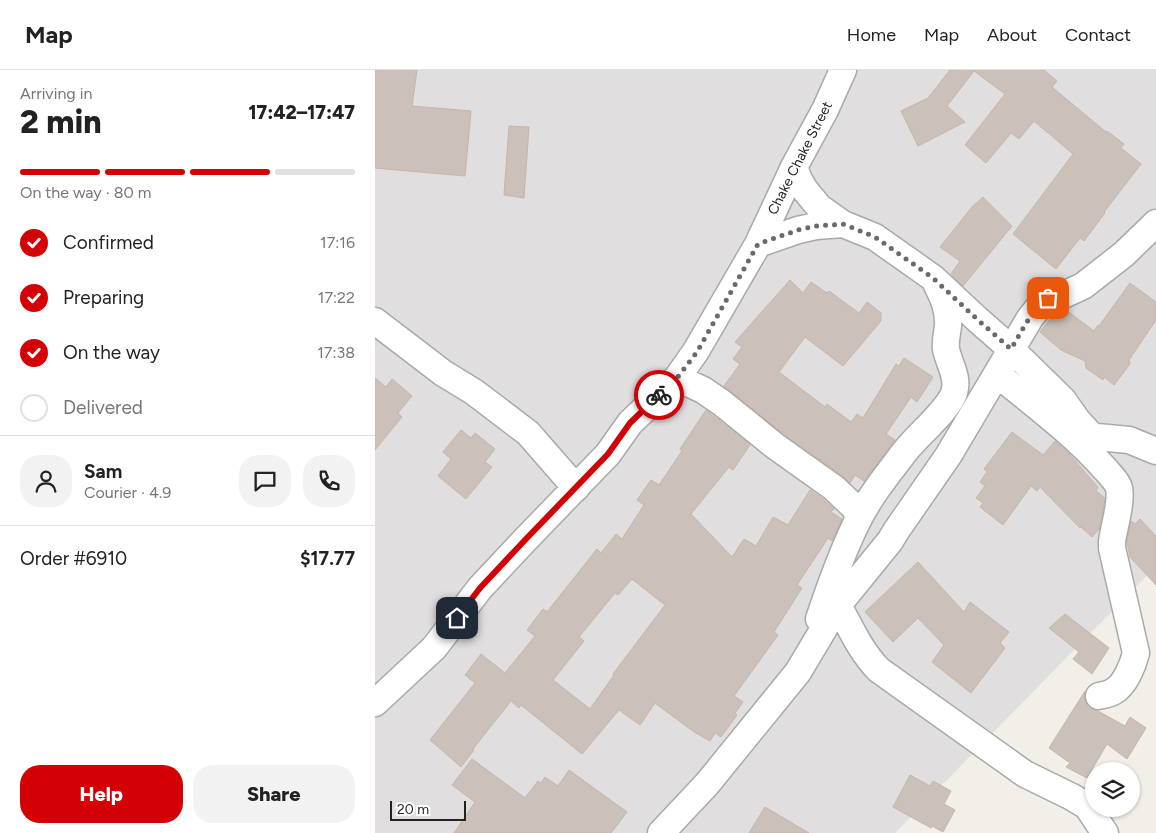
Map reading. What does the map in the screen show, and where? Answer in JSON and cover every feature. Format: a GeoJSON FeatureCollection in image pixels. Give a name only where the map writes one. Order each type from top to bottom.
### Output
{"type":"FeatureCollection","features":[{"type":"Feature","properties":{"kind":"street","name":"Chake Chake Street"},"geometry":{"type":"LineString","coordinates":[[375,703],[434,648],[480,588],[608,454],[630,423],[677,378],[697,352],[758,244],[843,70]]}},
{"type":"Feature","properties":{"kind":"street"},"geometry":{"type":"LineString","coordinates":[[794,167],[805,190],[819,207],[843,224],[875,237],[933,278],[1011,349],[1063,400],[1089,433],[1083,435]]}},
{"type":"Feature","properties":{"kind":"street"},"geometry":{"type":"LineString","coordinates":[[661,833],[707,784],[798,672],[838,605],[890,542],[948,456],[1030,318],[1042,303],[1048,298],[1061,296],[1083,286],[1124,254],[1156,223]]}},
{"type":"Feature","properties":{"kind":"street"},"geometry":{"type":"LineString","coordinates":[[758,244],[798,230],[816,226],[843,224]]}},
{"type":"Feature","properties":{"kind":"street"},"geometry":{"type":"LineString","coordinates":[[809,654],[829,588],[858,519],[874,493],[904,452],[944,409],[953,395],[956,384],[955,376],[946,349],[948,313],[945,300],[933,278]]}},
{"type":"Feature","properties":{"kind":"street"},"geometry":{"type":"LineString","coordinates":[[375,321],[435,367],[474,392],[528,433],[576,488]]}},
{"type":"Feature","properties":{"kind":"street"},"geometry":{"type":"LineString","coordinates":[[997,374],[1083,435],[1101,465],[1119,488],[1120,498],[1111,548],[1136,653],[1124,680],[1115,691],[1099,696]]}},
{"type":"Feature","properties":{"kind":"street"},"geometry":{"type":"LineString","coordinates":[[677,378],[703,390],[722,403],[775,446],[834,488],[854,506],[858,519]]}},
{"type":"Feature","properties":{"kind":"street"},"geometry":{"type":"LineString","coordinates":[[1083,435],[1129,440],[1156,451]]}},
{"type":"Feature","properties":{"kind":"street"},"geometry":{"type":"LineString","coordinates":[[838,605],[859,644],[879,670],[1025,774],[1087,806],[1105,833]]}},
{"type":"Feature","properties":{"kind":"shaded area"},"geometry":{"type":"Polygon","coordinates":[[[375,70],[1156,70],[1156,566],[895,833],[375,833],[375,70]]]}},
{"type":"Feature","properties":{"kind":"building"},"geometry":{"type":"Polygon","coordinates":[[[375,70],[417,70],[412,106],[471,111],[465,176],[375,168],[375,70]]]}},
{"type":"Feature","properties":{"kind":"building"},"geometry":{"type":"Polygon","coordinates":[[[950,70],[1044,70],[1057,81],[1052,87],[1106,132],[1124,144],[1121,148],[1141,164],[1084,241],[1080,238],[1056,269],[1013,234],[1073,154],[1034,121],[1019,139],[1011,133],[986,163],[965,145],[1005,94],[974,71],[947,106],[965,122],[918,146],[901,111],[928,98],[950,70]]]}},
{"type":"Feature","properties":{"kind":"building"},"geometry":{"type":"Polygon","coordinates":[[[509,126],[529,127],[524,198],[504,195],[509,126]]]}},
{"type":"Feature","properties":{"kind":"building"},"geometry":{"type":"Polygon","coordinates":[[[983,197],[1012,226],[963,286],[951,274],[960,261],[940,247],[972,207],[983,197]]]}},
{"type":"Feature","properties":{"kind":"building"},"geometry":{"type":"Polygon","coordinates":[[[790,280],[803,293],[811,282],[827,293],[829,291],[859,313],[867,302],[881,313],[881,321],[843,366],[805,337],[779,372],[825,407],[827,404],[851,422],[857,414],[863,418],[896,364],[899,366],[904,358],[933,377],[917,402],[911,397],[886,434],[895,440],[864,481],[855,475],[850,483],[724,386],[740,364],[733,359],[742,347],[735,342],[790,280]]]}},
{"type":"Feature","properties":{"kind":"building"},"geometry":{"type":"Polygon","coordinates":[[[1130,283],[1156,302],[1156,320],[1129,360],[1130,364],[1114,385],[1104,377],[1103,380],[1086,368],[1085,361],[1061,350],[1040,332],[1056,312],[1066,310],[1094,331],[1130,283]]]}},
{"type":"Feature","properties":{"kind":"building"},"geometry":{"type":"Polygon","coordinates":[[[375,378],[386,387],[392,379],[412,396],[398,413],[402,417],[375,450],[375,378]]]}},
{"type":"Feature","properties":{"kind":"building"},"geometry":{"type":"Polygon","coordinates":[[[706,410],[750,445],[733,470],[729,467],[691,514],[732,557],[744,539],[756,546],[773,517],[788,525],[810,490],[834,509],[831,512],[842,519],[832,541],[828,538],[797,585],[802,588],[774,632],[778,635],[734,696],[743,702],[735,713],[737,715],[721,737],[715,733],[710,741],[694,732],[655,703],[640,725],[619,710],[582,754],[521,705],[519,708],[511,701],[461,767],[430,740],[475,683],[465,675],[481,654],[505,673],[535,636],[527,630],[543,609],[547,612],[597,549],[601,553],[616,534],[622,539],[644,505],[637,500],[651,480],[659,485],[682,451],[680,449],[706,410]],[[632,579],[618,595],[615,593],[579,637],[584,641],[553,680],[590,709],[613,674],[665,605],[632,579]]]}},
{"type":"Feature","properties":{"kind":"building"},"geometry":{"type":"Polygon","coordinates":[[[461,430],[471,438],[475,433],[495,449],[485,462],[492,467],[466,499],[438,476],[451,459],[443,452],[461,430]]]}},
{"type":"Feature","properties":{"kind":"building"},"geometry":{"type":"Polygon","coordinates":[[[1012,432],[1043,455],[1055,441],[1098,487],[1096,491],[1105,498],[1099,529],[1092,537],[1080,528],[1040,487],[1037,491],[1031,486],[1003,525],[980,507],[983,503],[976,498],[985,486],[980,482],[987,472],[984,469],[1012,432]]]}},
{"type":"Feature","properties":{"kind":"building"},"geometry":{"type":"Polygon","coordinates":[[[1140,519],[1156,536],[1156,585],[1130,557],[1127,542],[1131,521],[1135,524],[1140,519]]]}},
{"type":"Feature","properties":{"kind":"building"},"geometry":{"type":"Polygon","coordinates":[[[918,562],[964,612],[970,602],[1009,632],[1000,643],[1005,648],[971,693],[932,662],[944,645],[918,618],[893,642],[865,612],[918,562]]]}},
{"type":"Feature","properties":{"kind":"building"},"geometry":{"type":"Polygon","coordinates":[[[1065,614],[1109,648],[1092,674],[1073,659],[1079,652],[1049,628],[1065,614]]]}},
{"type":"Feature","properties":{"kind":"building"},"geometry":{"type":"Polygon","coordinates":[[[1085,691],[1085,700],[1088,707],[1125,726],[1130,717],[1146,728],[1127,759],[1107,744],[1096,762],[1085,762],[1085,777],[1066,767],[1070,763],[1049,748],[1085,691]]]}},
{"type":"Feature","properties":{"kind":"building"},"geometry":{"type":"Polygon","coordinates":[[[472,759],[525,798],[538,781],[541,783],[545,777],[558,786],[569,770],[627,812],[611,833],[454,833],[475,802],[452,785],[472,759]]]}},
{"type":"Feature","properties":{"kind":"building"},"geometry":{"type":"Polygon","coordinates":[[[910,775],[930,786],[933,781],[951,791],[944,804],[955,810],[943,832],[932,826],[931,828],[893,807],[910,775]]]}},
{"type":"Feature","properties":{"kind":"building"},"geometry":{"type":"Polygon","coordinates":[[[765,807],[809,833],[749,833],[765,807]]]}},
{"type":"Feature","properties":{"kind":"way so far"},"geometry":{"type":"LineString","coordinates":[[659,395],[677,378],[697,352],[758,244],[798,230],[816,226],[843,224],[875,237],[933,278],[1011,349],[1030,318],[1048,298]]}},
{"type":"Feature","properties":{"kind":"route"},"geometry":{"type":"LineString","coordinates":[[457,618],[480,588],[608,454],[630,423],[659,395]]}}]}
